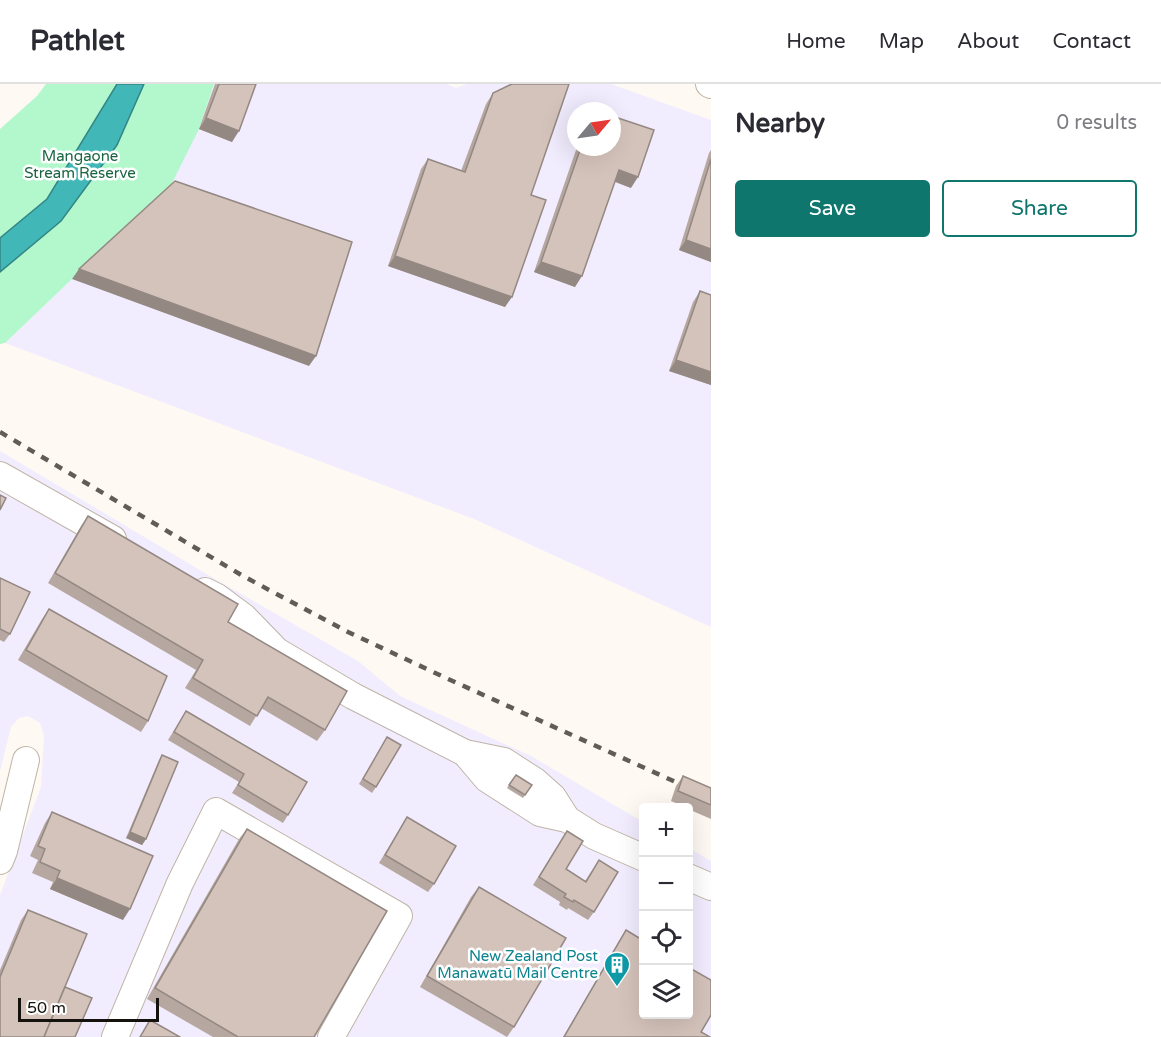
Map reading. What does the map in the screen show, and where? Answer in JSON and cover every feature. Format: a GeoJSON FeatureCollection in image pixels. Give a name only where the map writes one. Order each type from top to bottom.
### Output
{"type":"FeatureCollection","features":[{"type":"Feature","properties":{"kind":"street"},"geometry":{"type":"LineString","coordinates":[[0,475],[134,551]]}},
{"type":"Feature","properties":{"kind":"street"},"geometry":{"type":"LineString","coordinates":[[186,580],[217,597],[244,617],[277,651],[353,696],[465,753],[504,761],[535,781],[553,797],[567,819],[594,836],[642,857]]}},
{"type":"Feature","properties":{"kind":"street"},"geometry":{"type":"LineString","coordinates":[[0,861],[26,760]]}},
{"type":"Feature","properties":{"kind":"street"},"geometry":{"type":"LineString","coordinates":[[115,1037],[180,883],[216,812],[399,916],[331,1037]]}},
{"type":"Feature","properties":{"kind":"street"},"geometry":{"type":"LineString","coordinates":[[693,880],[711,887]]}},
{"type":"Feature","properties":{"kind":"shaded area"},"geometry":{"type":"Polygon","coordinates":[[[214,84],[447,84],[456,88],[467,84],[611,84],[711,120],[711,627],[474,519],[5,343],[72,279],[199,129],[214,84]]]}},
{"type":"Feature","properties":{"kind":"shaded area"},"geometry":{"type":"Polygon","coordinates":[[[0,451],[358,661],[400,696],[531,756],[639,820],[639,1019],[693,1019],[693,850],[711,861],[711,1037],[0,1037],[0,895],[41,787],[44,736],[40,723],[28,716],[19,718],[11,727],[0,771],[0,451]]]}},
{"type":"Feature","properties":{"kind":"green space","name":"Mangaone Stream Reserve"},"geometry":{"type":"Polygon","coordinates":[[[46,84],[214,84],[199,129],[168,191],[5,343],[0,344],[0,129],[37,96],[46,84]]]}},
{"type":"Feature","properties":{"kind":"water"},"geometry":{"type":"Polygon","coordinates":[[[117,84],[144,84],[117,145],[61,221],[0,272],[0,238],[47,199],[117,84]]]}},
{"type":"Feature","properties":{"kind":"building"},"geometry":{"type":"Polygon","coordinates":[[[219,84],[256,84],[239,131],[206,118],[219,84]]]}},
{"type":"Feature","properties":{"kind":"building"},"geometry":{"type":"Polygon","coordinates":[[[512,84],[569,84],[531,195],[546,200],[512,297],[395,256],[428,159],[465,172],[493,93],[512,84]]]}},
{"type":"Feature","properties":{"kind":"building"},"geometry":{"type":"Polygon","coordinates":[[[621,119],[654,130],[638,177],[619,170],[582,276],[541,262],[578,156],[621,156],[621,119]]]}},
{"type":"Feature","properties":{"kind":"building"},"geometry":{"type":"Polygon","coordinates":[[[711,159],[711,249],[686,240],[711,159]]]}},
{"type":"Feature","properties":{"kind":"building"},"geometry":{"type":"Polygon","coordinates":[[[175,181],[352,242],[316,356],[79,269],[175,181]]]}},
{"type":"Feature","properties":{"kind":"building"},"geometry":{"type":"Polygon","coordinates":[[[700,291],[711,295],[711,372],[676,360],[700,291]]]}},
{"type":"Feature","properties":{"kind":"building"},"geometry":{"type":"Polygon","coordinates":[[[0,495],[6,498],[0,510],[0,495]]]}},
{"type":"Feature","properties":{"kind":"building"},"geometry":{"type":"Polygon","coordinates":[[[88,516],[238,604],[228,622],[347,691],[325,730],[268,697],[257,716],[193,678],[203,660],[55,573],[88,516]]]}},
{"type":"Feature","properties":{"kind":"building"},"geometry":{"type":"Polygon","coordinates":[[[0,578],[30,592],[10,634],[0,629],[0,578]]]}},
{"type":"Feature","properties":{"kind":"building"},"geometry":{"type":"Polygon","coordinates":[[[49,609],[167,676],[148,721],[26,650],[49,609]]]}},
{"type":"Feature","properties":{"kind":"building"},"geometry":{"type":"Polygon","coordinates":[[[186,711],[307,782],[288,815],[238,785],[244,774],[174,732],[186,711]]]}},
{"type":"Feature","properties":{"kind":"building"},"geometry":{"type":"Polygon","coordinates":[[[387,737],[401,745],[376,787],[363,779],[387,737]]]}},
{"type":"Feature","properties":{"kind":"building"},"geometry":{"type":"Polygon","coordinates":[[[162,755],[178,762],[146,839],[130,832],[162,755]]]}},
{"type":"Feature","properties":{"kind":"building"},"geometry":{"type":"Polygon","coordinates":[[[516,775],[532,785],[525,795],[509,785],[516,775]]]}},
{"type":"Feature","properties":{"kind":"building"},"geometry":{"type":"Polygon","coordinates":[[[683,776],[711,788],[711,805],[678,791],[683,776]]]}},
{"type":"Feature","properties":{"kind":"building"},"geometry":{"type":"Polygon","coordinates":[[[52,812],[153,856],[130,909],[57,878],[60,871],[40,862],[45,849],[38,846],[52,812]]]}},
{"type":"Feature","properties":{"kind":"building"},"geometry":{"type":"Polygon","coordinates":[[[407,817],[456,846],[434,884],[385,855],[407,817]]]}},
{"type":"Feature","properties":{"kind":"building"},"geometry":{"type":"Polygon","coordinates":[[[247,829],[387,911],[314,1037],[238,1037],[155,988],[247,829]]]}},
{"type":"Feature","properties":{"kind":"building"},"geometry":{"type":"Polygon","coordinates":[[[567,831],[583,841],[566,869],[586,882],[599,860],[618,872],[594,912],[564,897],[566,894],[539,877],[567,831]]]}},
{"type":"Feature","properties":{"kind":"building"},"geometry":{"type":"Polygon","coordinates":[[[479,887],[566,938],[514,1027],[427,976],[479,887]]]}},
{"type":"Feature","properties":{"kind":"building"},"geometry":{"type":"Polygon","coordinates":[[[28,910],[87,934],[44,1037],[0,1037],[0,977],[28,910]]]}},
{"type":"Feature","properties":{"kind":"building","name":"New Zealand Post Manawatū Mail Centre"},"geometry":{"type":"Polygon","coordinates":[[[626,930],[639,938],[639,1019],[693,1019],[693,970],[711,980],[711,1015],[701,1032],[710,1037],[564,1037],[626,930]]]}},
{"type":"Feature","properties":{"kind":"building"},"geometry":{"type":"Polygon","coordinates":[[[65,987],[92,998],[75,1037],[44,1037],[65,987]]]}},
{"type":"Feature","properties":{"kind":"building"},"geometry":{"type":"Polygon","coordinates":[[[150,1020],[180,1037],[140,1037],[150,1020]]]}},
{"type":"Feature","properties":{"kind":"railway"},"geometry":{"type":"LineString","coordinates":[[0,432],[243,576],[348,632],[711,798]]}},
{"type":"Feature","properties":{"kind":"place","name":"New Zealand Post Manawatū Mail Centre"},"geometry":{"type":"Point","coordinates":[617,988]}}]}
